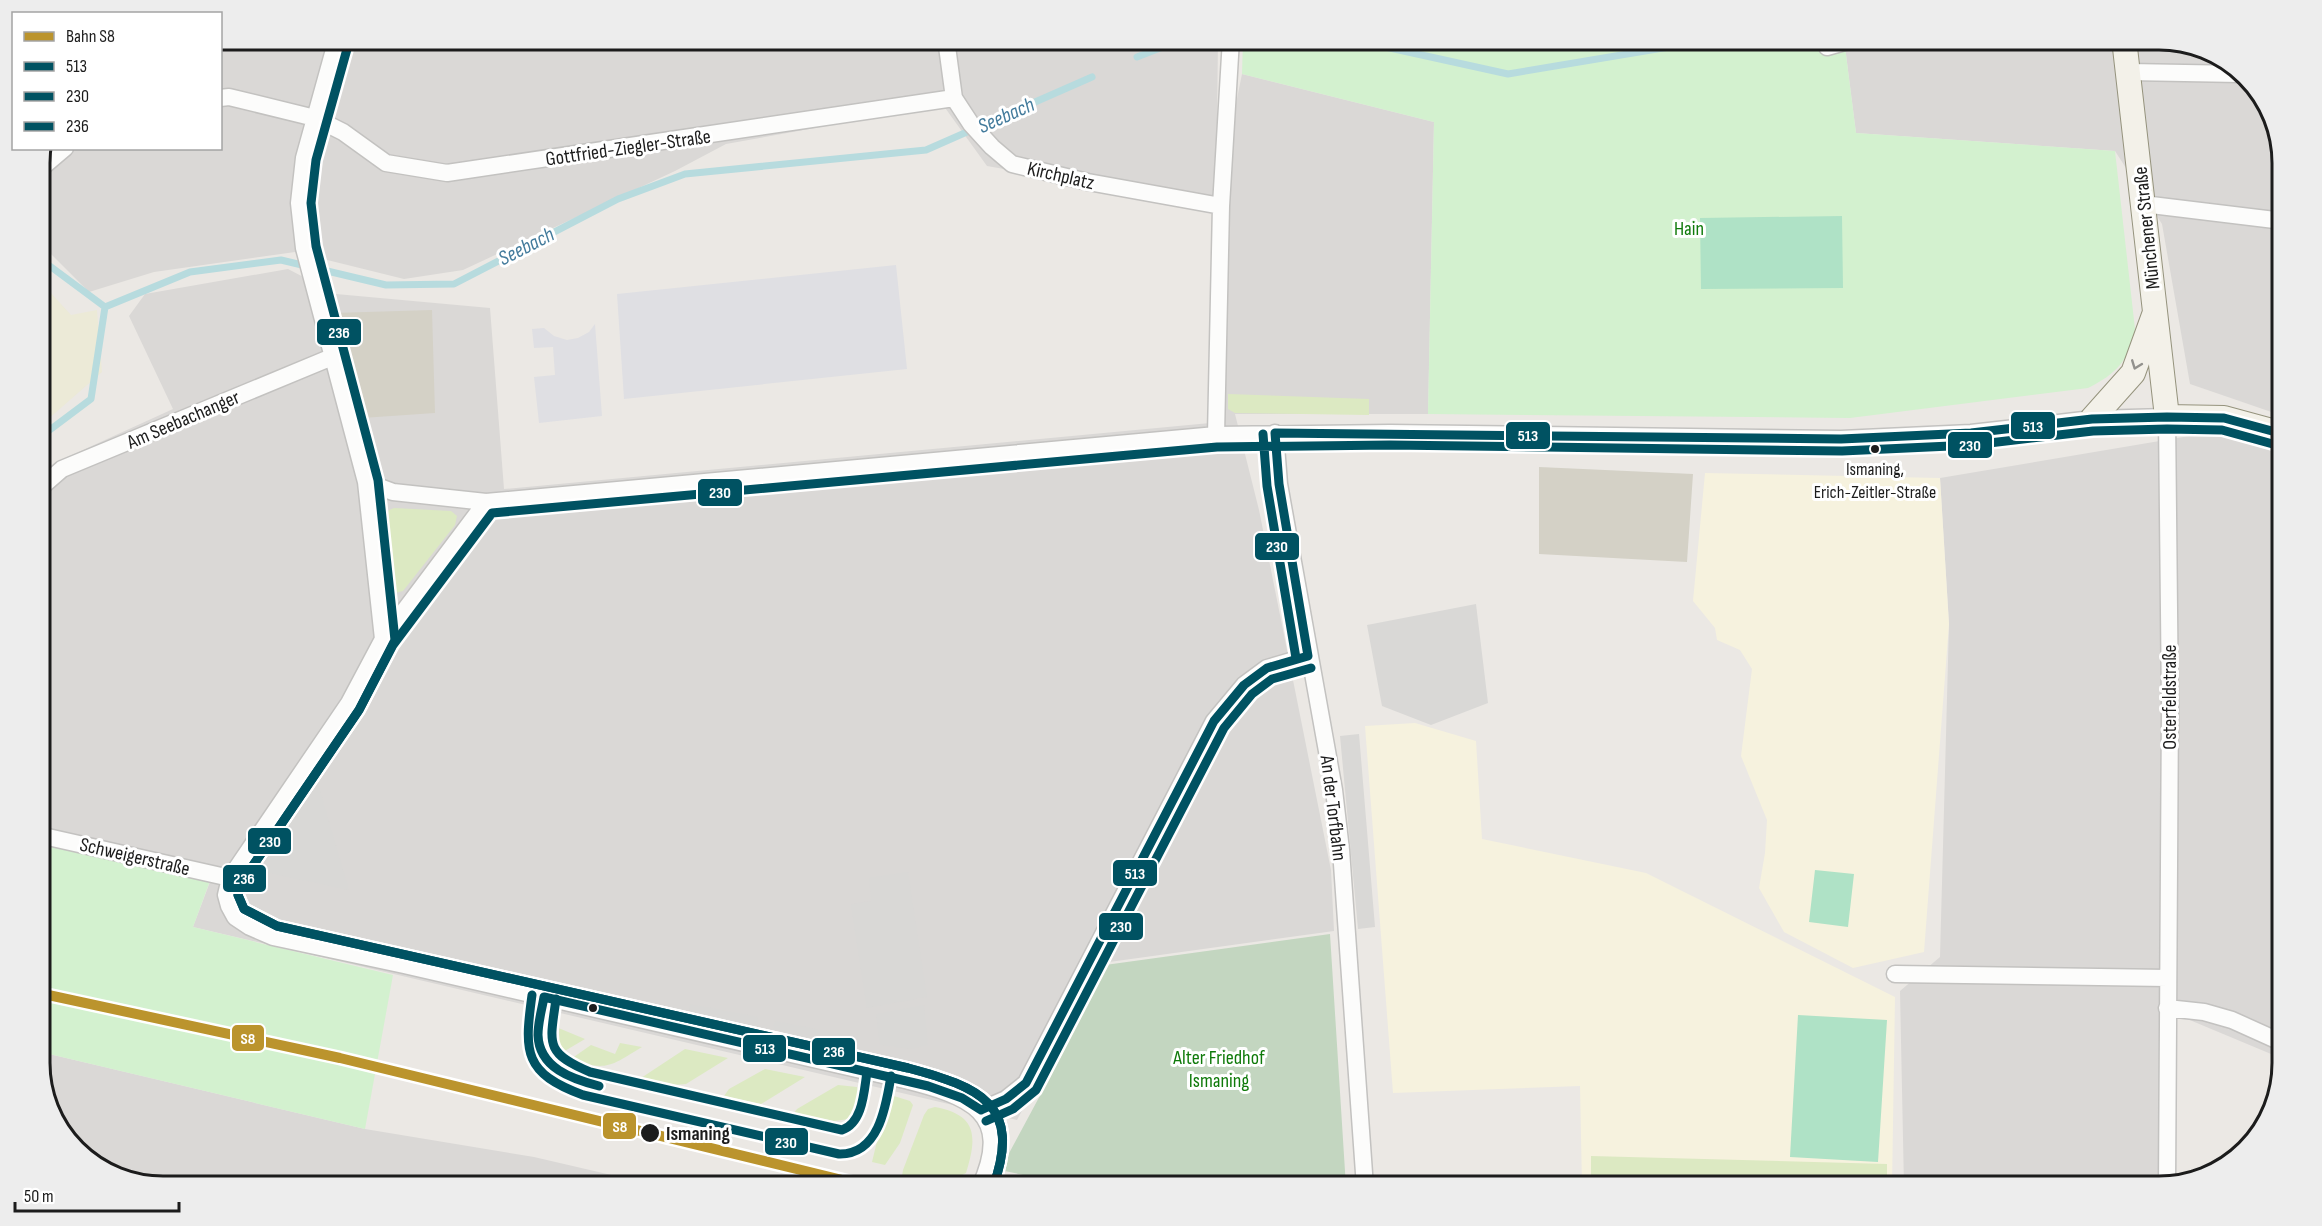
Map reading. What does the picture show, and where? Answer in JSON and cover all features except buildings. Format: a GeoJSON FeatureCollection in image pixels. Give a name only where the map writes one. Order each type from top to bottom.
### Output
{"type":"FeatureCollection","features":[{"type":"Feature","properties":{"kind":"main road","name":"Münchener Straße"},"geometry":{"type":"LineString","coordinates":[[2126,50],[2167,417]]}},
{"type":"Feature","properties":{"kind":"main road"},"geometry":{"type":"LineString","coordinates":[[2092,419],[2133,373],[2155,310]]}},
{"type":"Feature","properties":{"kind":"main road"},"geometry":{"type":"LineString","coordinates":[[2167,417],[2224,418],[2272,431]]}},
{"type":"Feature","properties":{"kind":"street"},"geometry":{"type":"LineString","coordinates":[[333,50],[304,158],[299,202],[305,253],[366,482],[383,639]]}},
{"type":"Feature","properties":{"kind":"street","name":"Kirchplatz"},"geometry":{"type":"LineString","coordinates":[[947,50],[954,98],[976,130],[1012,164],[1088,182],[1221,206]]}},
{"type":"Feature","properties":{"kind":"street"},"geometry":{"type":"LineString","coordinates":[[1216,435],[1221,206],[1230,50]]}},
{"type":"Feature","properties":{"kind":"street"},"geometry":{"type":"LineString","coordinates":[[2129,72],[2230,74]]}},
{"type":"Feature","properties":{"kind":"street","name":"Gottfried-Ziegler-Straße"},"geometry":{"type":"LineString","coordinates":[[222,98],[315,118],[343,132],[386,163],[447,173],[954,98]]}},
{"type":"Feature","properties":{"kind":"street"},"geometry":{"type":"LineString","coordinates":[[50,160],[62,150]]}},
{"type":"Feature","properties":{"kind":"street"},"geometry":{"type":"LineString","coordinates":[[2143,204],[2272,220]]}},
{"type":"Feature","properties":{"kind":"street","name":"Am Seebachanger"},"geometry":{"type":"LineString","coordinates":[[50,479],[62,469],[332,357]]}},
{"type":"Feature","properties":{"kind":"street"},"geometry":{"type":"LineString","coordinates":[[366,482],[393,492],[486,502],[1216,435],[1275,433],[1841,439],[1971,434],[2092,419],[2167,417]]}},
{"type":"Feature","properties":{"kind":"street","name":"Osterfeldstraße"},"geometry":{"type":"LineString","coordinates":[[2167,417],[2170,706],[2168,1176]]}},
{"type":"Feature","properties":{"kind":"street","name":"An der Torfbahn"},"geometry":{"type":"LineString","coordinates":[[1275,433],[1279,484],[1308,656],[1334,790],[1341,850],[1364,1176]]}},
{"type":"Feature","properties":{"kind":"street"},"geometry":{"type":"LineString","coordinates":[[486,502],[383,639],[349,703],[230,878],[226,895],[235,917],[273,937],[917,1083],[962,1098],[981,1110],[991,1129],[992,1149],[983,1176]]}},
{"type":"Feature","properties":{"kind":"street"},"geometry":{"type":"LineString","coordinates":[[981,1110],[1006,1099],[1026,1083],[1214,721],[1244,685],[1267,668],[1308,656]]}},
{"type":"Feature","properties":{"kind":"street","name":"Schweigerstraße"},"geometry":{"type":"LineString","coordinates":[[50,837],[230,878]]}},
{"type":"Feature","properties":{"kind":"street"},"geometry":{"type":"LineString","coordinates":[[1895,974],[2168,978]]}},
{"type":"Feature","properties":{"kind":"street"},"geometry":{"type":"LineString","coordinates":[[2168,1008],[2204,1012],[2232,1020],[2272,1038]]}},
{"type":"Feature","properties":{"kind":"shaded area"},"geometry":{"type":"Polygon","coordinates":[[[222,50],[1218,50],[1216,202],[1242,74],[1434,122],[1428,414],[1235,414],[1259,510],[1331,870],[1334,931],[1102,963],[1017,1120],[193,927],[211,879],[50,840],[50,469],[61,460],[173,409],[129,316],[145,294],[288,269],[336,294],[490,308],[504,489],[1210,423],[1214,207],[987,166],[943,105],[726,144],[675,171],[463,270],[404,279],[295,252],[154,272],[89,292],[50,253],[50,150],[222,150],[222,50]]]}},
{"type":"Feature","properties":{"kind":"shaded area"},"geometry":{"type":"Polygon","coordinates":[[[1845,50],[2175,50],[2196,55],[2222,68],[2245,88],[2254,100],[2267,126],[2270,140],[2272,155],[2272,412],[2190,384],[2162,224],[2115,151],[1856,133],[1845,50]]]}},
{"type":"Feature","properties":{"kind":"shaded area"},"geometry":{"type":"Polygon","coordinates":[[[896,265],[907,369],[624,399],[617,294],[896,265]]]}},
{"type":"Feature","properties":{"kind":"shaded area"},"geometry":{"type":"Polygon","coordinates":[[[50,292],[71,315],[97,310],[102,372],[50,417],[50,292]]]}},
{"type":"Feature","properties":{"kind":"shaded area"},"geometry":{"type":"Polygon","coordinates":[[[432,310],[435,413],[362,418],[333,313],[432,310]]]}},
{"type":"Feature","properties":{"kind":"shaded area"},"geometry":{"type":"Polygon","coordinates":[[[595,324],[602,416],[539,423],[534,377],[555,375],[553,347],[534,348],[532,329],[544,328],[554,336],[567,340],[578,338],[589,332],[595,324]]]}},
{"type":"Feature","properties":{"kind":"shaded area"},"geometry":{"type":"Polygon","coordinates":[[[2219,431],[2272,443],[2272,1054],[2161,1008],[2160,1176],[1904,1176],[1900,991],[1940,957],[1949,624],[1940,478],[2219,431]]]}},
{"type":"Feature","properties":{"kind":"shaded area"},"geometry":{"type":"Polygon","coordinates":[[[1539,467],[1693,474],[1687,562],[1539,554],[1539,467]]]}},
{"type":"Feature","properties":{"kind":"shaded area"},"geometry":{"type":"Polygon","coordinates":[[[1705,473],[1940,478],[1949,624],[1924,952],[1853,968],[1784,932],[1759,888],[1765,853],[1767,820],[1741,756],[1752,669],[1740,650],[1717,640],[1715,628],[1693,601],[1705,473]]]}},
{"type":"Feature","properties":{"kind":"shaded area"},"geometry":{"type":"Polygon","coordinates":[[[1476,604],[1488,703],[1431,725],[1382,706],[1367,625],[1476,604]]]}},
{"type":"Feature","properties":{"kind":"shaded area"},"geometry":{"type":"Polygon","coordinates":[[[1415,723],[1476,741],[1482,839],[1646,873],[1895,997],[1892,1176],[1582,1176],[1580,1086],[1393,1093],[1365,726],[1415,723]]]}},
{"type":"Feature","properties":{"kind":"shaded area"},"geometry":{"type":"Polygon","coordinates":[[[1359,734],[1375,927],[1358,929],[1340,736],[1359,734]]]}},
{"type":"Feature","properties":{"kind":"shaded area"},"geometry":{"type":"Polygon","coordinates":[[[316,777],[349,890],[259,871],[316,777]]]}},
{"type":"Feature","properties":{"kind":"shaded area"},"geometry":{"type":"Polygon","coordinates":[[[908,872],[927,997],[867,1008],[851,904],[871,901],[869,878],[908,872]]]}},
{"type":"Feature","properties":{"kind":"shaded area"},"geometry":{"type":"Polygon","coordinates":[[[690,1004],[758,1017],[754,1035],[687,1021],[690,1004]]]}},
{"type":"Feature","properties":{"kind":"shaded area"},"geometry":{"type":"Polygon","coordinates":[[[924,1005],[928,1045],[911,1049],[880,1045],[876,1014],[924,1005]]]}},
{"type":"Feature","properties":{"kind":"shaded area"},"geometry":{"type":"Polygon","coordinates":[[[775,1021],[842,1034],[839,1051],[771,1038],[775,1021]]]}},
{"type":"Feature","properties":{"kind":"shaded area"},"geometry":{"type":"Polygon","coordinates":[[[50,1054],[365,1129],[534,1157],[616,1176],[147,1176],[112,1165],[88,1149],[77,1138],[61,1114],[55,1100],[50,1071],[50,1054]]]}},
{"type":"Feature","properties":{"kind":"green space","name":"Hain"},"geometry":{"type":"Polygon","coordinates":[[[1243,50],[1845,50],[1856,133],[2115,151],[2135,329],[2129,350],[2114,372],[2088,388],[1850,418],[1428,414],[1434,122],[1242,74],[1243,50]]]}},
{"type":"Feature","properties":{"kind":"green space"},"geometry":{"type":"Polygon","coordinates":[[[1842,216],[1843,288],[1701,289],[1700,218],[1842,216]]]}},
{"type":"Feature","properties":{"kind":"green space"},"geometry":{"type":"Polygon","coordinates":[[[1228,394],[1369,399],[1369,415],[1235,413],[1228,409],[1228,394]]]}},
{"type":"Feature","properties":{"kind":"green space"},"geometry":{"type":"Polygon","coordinates":[[[394,508],[451,511],[457,516],[455,525],[403,591],[395,593],[390,589],[382,516],[394,508]]]}},
{"type":"Feature","properties":{"kind":"green space"},"geometry":{"type":"Polygon","coordinates":[[[50,840],[211,878],[193,927],[393,975],[365,1129],[50,1054],[50,840]]]}},
{"type":"Feature","properties":{"kind":"green space"},"geometry":{"type":"Polygon","coordinates":[[[1815,870],[1854,874],[1848,927],[1809,922],[1815,870]]]}},
{"type":"Feature","properties":{"kind":"green space","name":"Alter Friedhof Ismaning"},"geometry":{"type":"Polygon","coordinates":[[[1330,934],[1345,1176],[1028,1176],[1000,1170],[1065,1049],[1105,965],[1330,934]]]}},
{"type":"Feature","properties":{"kind":"green space"},"geometry":{"type":"Polygon","coordinates":[[[1798,1015],[1887,1020],[1878,1162],[1790,1157],[1798,1015]]]}},
{"type":"Feature","properties":{"kind":"green space"},"geometry":{"type":"Polygon","coordinates":[[[556,1027],[585,1039],[558,1055],[552,1041],[552,1034],[556,1027]]]}},
{"type":"Feature","properties":{"kind":"green space"},"geometry":{"type":"Polygon","coordinates":[[[620,1043],[642,1047],[621,1060],[607,1065],[568,1061],[591,1045],[615,1054],[620,1043]]]}},
{"type":"Feature","properties":{"kind":"green space"},"geometry":{"type":"Polygon","coordinates":[[[685,1049],[728,1058],[686,1084],[674,1085],[641,1078],[685,1049]]]}},
{"type":"Feature","properties":{"kind":"green space"},"geometry":{"type":"Polygon","coordinates":[[[765,1069],[805,1077],[761,1104],[724,1096],[729,1089],[765,1069]]]}},
{"type":"Feature","properties":{"kind":"green space"},"geometry":{"type":"Polygon","coordinates":[[[838,1085],[857,1087],[859,1104],[849,1119],[834,1121],[794,1113],[797,1109],[838,1085]]]}},
{"type":"Feature","properties":{"kind":"green space"},"geometry":{"type":"Polygon","coordinates":[[[894,1096],[910,1101],[913,1105],[900,1143],[885,1165],[872,1162],[884,1112],[894,1096]]]}},
{"type":"Feature","properties":{"kind":"green space"},"geometry":{"type":"Polygon","coordinates":[[[935,1107],[949,1111],[967,1122],[971,1130],[972,1149],[966,1173],[960,1176],[902,1176],[928,1109],[935,1107]]]}},
{"type":"Feature","properties":{"kind":"green space"},"geometry":{"type":"Polygon","coordinates":[[[1591,1156],[1887,1164],[1887,1176],[1591,1176],[1591,1156]]]}},
{"type":"Feature","properties":{"kind":"waterway","name":"Seebach"},"geometry":{"type":"LineString","coordinates":[[1137,57],[1155,50]]}},
{"type":"Feature","properties":{"kind":"waterway","name":"Seebach"},"geometry":{"type":"LineString","coordinates":[[1399,50],[1508,74],[1651,50]]}},
{"type":"Feature","properties":{"kind":"waterway","name":"Seebach"},"geometry":{"type":"LineString","coordinates":[[50,430],[91,399],[105,307],[190,272],[281,260],[386,285],[454,284],[618,199],[685,174],[926,150],[1092,77]]}},
{"type":"Feature","properties":{"kind":"waterway"},"geometry":{"type":"LineString","coordinates":[[50,266],[105,307]]}},
{"type":"Feature","properties":{"kind":"rail line","name":"S8"},"geometry":{"type":"LineString","coordinates":[[50,995],[340,1058],[826,1176]]}},
{"type":"Feature","properties":{"kind":"transit line","name":"236"},"geometry":{"type":"LineString","coordinates":[[347,50],[316,160],[311,203],[316,246],[378,480],[395,640],[359,710],[241,883],[238,895],[244,909],[277,926],[933,1075],[974,1092],[988,1104],[998,1118],[1002,1136],[1001,1159],[996,1176]]}},
{"type":"Feature","properties":{"kind":"transit line","name":"513"},"geometry":{"type":"LineString","coordinates":[[1275,433],[1841,439],[1971,433],[2092,419],[2167,417],[2224,418],[2272,431]]}},
{"type":"Feature","properties":{"kind":"transit line","name":"230"},"geometry":{"type":"LineString","coordinates":[[996,1176],[1001,1159],[1002,1136],[998,1118],[988,1104],[974,1092],[933,1075],[277,926],[244,909],[238,895],[241,883],[359,710],[393,645],[492,513],[1217,447],[1390,445],[1842,451],[1972,445],[2093,431],[2167,429],[2222,430],[2272,444]]}},
{"type":"Feature","properties":{"kind":"transit line","name":"513"},"geometry":{"type":"LineString","coordinates":[[1275,433],[1279,484],[1308,656]]}},
{"type":"Feature","properties":{"kind":"transit line","name":"230"},"geometry":{"type":"LineString","coordinates":[[1263,434],[1267,486],[1296,658]]}},
{"type":"Feature","properties":{"kind":"transit line","name":"513"},"geometry":{"type":"LineString","coordinates":[[981,1110],[1006,1099],[1026,1083],[1214,721],[1244,685],[1267,668],[1308,656]]}},
{"type":"Feature","properties":{"kind":"transit line","name":"230"},"geometry":{"type":"LineString","coordinates":[[986,1121],[1013,1109],[1036,1090],[1224,728],[1252,694],[1272,679],[1311,668]]}},
{"type":"Feature","properties":{"kind":"transit line","name":"230"},"geometry":{"type":"LineString","coordinates":[[532,995],[528,1032],[532,1058],[539,1069],[564,1087],[583,1095],[839,1154],[853,1152],[872,1138],[883,1114],[891,1076]]}},
{"type":"Feature","properties":{"kind":"transit line","name":"513"},"geometry":{"type":"LineString","coordinates":[[544,997],[928,1086],[962,1098],[981,1110]]}},
{"type":"Feature","properties":{"kind":"transit line","name":"513"},"geometry":{"type":"LineString","coordinates":[[544,997],[538,1035],[544,1056],[551,1064],[568,1075],[599,1086]]}},
{"type":"Feature","properties":{"kind":"transit line","name":"236"},"geometry":{"type":"LineString","coordinates":[[556,999],[552,1036],[557,1052],[564,1059],[590,1072],[842,1130],[849,1126],[858,1114],[867,1072]]}},
{"type":"Feature","properties":{"kind":"place","name":"Ismaning, Erich-Zeitler-Straße"},"geometry":{"type":"Point","coordinates":[1875,449]}},
{"type":"Feature","properties":{"kind":"place","name":"Ismaning"},"geometry":{"type":"Point","coordinates":[650,1133]}}]}
